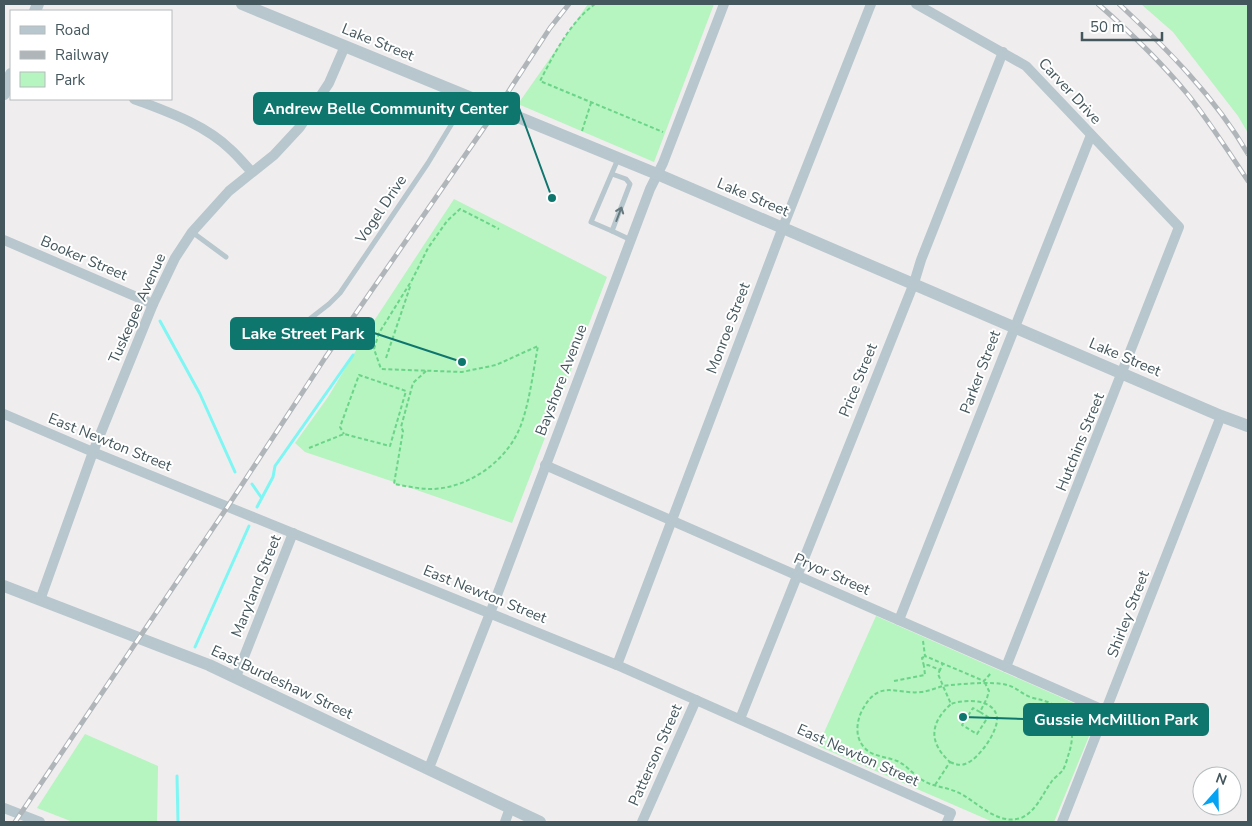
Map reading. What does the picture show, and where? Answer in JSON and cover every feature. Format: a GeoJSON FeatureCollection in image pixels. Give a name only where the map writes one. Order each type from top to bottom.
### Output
{"type":"FeatureCollection","features":[{"type":"Feature","properties":{"kind":"street","name":"Lake Street"},"geometry":{"type":"LineString","coordinates":[[242,4],[258,7],[345,46],[657,174],[1248,426]]}},
{"type":"Feature","properties":{"kind":"street","name":"Bayshore Avenue"},"geometry":{"type":"LineString","coordinates":[[429,768],[631,240],[724,4]]}},
{"type":"Feature","properties":{"kind":"street","name":"Monroe Street"},"geometry":{"type":"LineString","coordinates":[[617,665],[783,227],[871,4]]}},
{"type":"Feature","properties":{"kind":"street","name":"Carver Drive"},"geometry":{"type":"LineString","coordinates":[[916,4],[1026,66],[1180,227]]}},
{"type":"Feature","properties":{"kind":"street","name":"Tuskegee Avenue"},"geometry":{"type":"LineString","coordinates":[[40,600],[93,452],[153,304],[175,258],[192,232],[229,191],[274,155],[300,127],[329,83],[345,46]]}},
{"type":"Feature","properties":{"kind":"street","name":"Price Street"},"geometry":{"type":"LineString","coordinates":[[740,719],[914,283],[921,260],[1003,52]]}},
{"type":"Feature","properties":{"kind":"street"},"geometry":{"type":"LineString","coordinates":[[4,94],[10,77]]}},
{"type":"Feature","properties":{"kind":"street"},"geometry":{"type":"LineString","coordinates":[[136,100],[183,119],[207,132],[230,149],[252,172]]}},
{"type":"Feature","properties":{"kind":"street","name":"Parker Street"},"geometry":{"type":"LineString","coordinates":[[900,620],[1014,326],[1091,135]]}},
{"type":"Feature","properties":{"kind":"street","name":"Hutchins Street"},"geometry":{"type":"LineString","coordinates":[[1006,667],[1180,227]]}},
{"type":"Feature","properties":{"kind":"street","name":"Booker Street"},"geometry":{"type":"LineString","coordinates":[[4,240],[153,304]]}},
{"type":"Feature","properties":{"kind":"street","name":"East Newton Street"},"geometry":{"type":"LineString","coordinates":[[4,414],[617,665],[740,719],[949,817]]}},
{"type":"Feature","properties":{"kind":"street","name":"Shirley Street"},"geometry":{"type":"LineString","coordinates":[[1062,822],[1221,416]]}},
{"type":"Feature","properties":{"kind":"street","name":"Pryor Street"},"geometry":{"type":"LineString","coordinates":[[545,464],[1106,711]]}},
{"type":"Feature","properties":{"kind":"street","name":"Maryland Street"},"geometry":{"type":"LineString","coordinates":[[236,677],[293,533]]}},
{"type":"Feature","properties":{"kind":"street","name":"East Burdeshaw Street"},"geometry":{"type":"LineString","coordinates":[[4,586],[192,658],[236,677],[540,822]]}},
{"type":"Feature","properties":{"kind":"street","name":"Patterson Street"},"geometry":{"type":"LineString","coordinates":[[642,822],[696,700]]}},
{"type":"Feature","properties":{"kind":"street"},"geometry":{"type":"LineString","coordinates":[[4,808],[40,822]]}},
{"type":"Feature","properties":{"kind":"street"},"geometry":{"type":"LineString","coordinates":[[505,822],[510,808]]}},
{"type":"Feature","properties":{"kind":"lane","name":"Vogel Drive"},"geometry":{"type":"LineString","coordinates":[[302,325],[340,293],[428,163],[468,97]]}},
{"type":"Feature","properties":{"kind":"lane"},"geometry":{"type":"LineString","coordinates":[[618,159],[592,222],[631,240]]}},
{"type":"Feature","properties":{"kind":"lane"},"geometry":{"type":"LineString","coordinates":[[612,174],[626,179],[630,184],[612,232]]}},
{"type":"Feature","properties":{"kind":"lane"},"geometry":{"type":"LineString","coordinates":[[192,232],[226,257]]}},
{"type":"Feature","properties":{"kind":"path"},"geometry":{"type":"LineString","coordinates":[[596,4],[586,10],[558,47],[540,82],[664,133]]}},
{"type":"Feature","properties":{"kind":"path"},"geometry":{"type":"LineString","coordinates":[[582,131],[591,103]]}},
{"type":"Feature","properties":{"kind":"path"},"geometry":{"type":"LineString","coordinates":[[426,371],[414,383],[401,427],[404,431],[394,484],[433,489],[453,486],[469,480],[491,466],[514,440],[526,406],[538,346],[496,365],[462,372],[381,369],[374,348],[379,333],[412,280],[428,248],[447,221],[460,209],[499,229]]}},
{"type":"Feature","properties":{"kind":"path"},"geometry":{"type":"LineString","coordinates":[[386,358],[412,280]]}},
{"type":"Feature","properties":{"kind":"path"},"geometry":{"type":"LineString","coordinates":[[309,448],[344,434],[390,446],[406,391],[359,375],[340,427],[344,434]]}},
{"type":"Feature","properties":{"kind":"path"},"geometry":{"type":"LineString","coordinates":[[894,681],[926,675],[922,658],[925,656],[923,639]]}},
{"type":"Feature","properties":{"kind":"path"},"geometry":{"type":"LineString","coordinates":[[925,656],[984,681],[989,691],[980,712]]}},
{"type":"Feature","properties":{"kind":"path"},"geometry":{"type":"LineString","coordinates":[[943,663],[938,674],[951,704]]}},
{"type":"Feature","properties":{"kind":"path"},"geometry":{"type":"LineString","coordinates":[[924,666],[928,665],[940,670]]}},
{"type":"Feature","properties":{"kind":"path"},"geometry":{"type":"LineString","coordinates":[[984,681],[994,670]]}},
{"type":"Feature","properties":{"kind":"path"},"geometry":{"type":"LineString","coordinates":[[986,684],[1005,684],[1015,687],[1024,695],[1055,705],[1069,718],[1072,728],[1072,744],[1063,769],[1030,813],[1020,818],[1002,818],[987,812],[957,792],[925,782],[898,761],[869,752],[858,738],[857,727],[864,707],[880,690],[894,689],[920,692],[943,686],[986,684]]}},
{"type":"Feature","properties":{"kind":"path"},"geometry":{"type":"LineString","coordinates":[[971,700],[985,703],[994,710],[997,717],[989,742],[967,764],[959,765],[950,762],[935,744],[934,727],[942,712],[951,704],[971,700]]}},
{"type":"Feature","properties":{"kind":"path"},"geometry":{"type":"LineString","coordinates":[[973,708],[980,712],[988,717],[977,734],[962,725],[973,708]]}},
{"type":"Feature","properties":{"kind":"path"},"geometry":{"type":"LineString","coordinates":[[935,785],[950,762]]}},
{"type":"Feature","properties":{"kind":"green space"},"geometry":{"type":"Polygon","coordinates":[[[588,4],[714,4],[654,162],[518,104],[588,4]]]}},
{"type":"Feature","properties":{"kind":"green space"},"geometry":{"type":"Polygon","coordinates":[[[1141,4],[1248,4],[1248,133],[1238,116],[1173,32],[1141,4]]]}},
{"type":"Feature","properties":{"kind":"green space"},"geometry":{"type":"Polygon","coordinates":[[[454,199],[607,277],[512,523],[305,452],[295,443],[328,397],[370,327],[454,199]]]}},
{"type":"Feature","properties":{"kind":"green space"},"geometry":{"type":"Polygon","coordinates":[[[876,616],[1092,711],[1096,719],[1054,822],[993,822],[818,746],[876,616]]]}},
{"type":"Feature","properties":{"kind":"green space"},"geometry":{"type":"Polygon","coordinates":[[[85,734],[158,766],[157,822],[73,822],[37,808],[85,734]]]}},
{"type":"Feature","properties":{"kind":"waterway"},"geometry":{"type":"LineString","coordinates":[[160,321],[200,394],[235,472]]}},
{"type":"Feature","properties":{"kind":"waterway"},"geometry":{"type":"LineString","coordinates":[[257,507],[273,477],[275,466],[353,355]]}},
{"type":"Feature","properties":{"kind":"waterway"},"geometry":{"type":"LineString","coordinates":[[252,484],[261,497]]}},
{"type":"Feature","properties":{"kind":"waterway"},"geometry":{"type":"LineString","coordinates":[[195,647],[249,526]]}},
{"type":"Feature","properties":{"kind":"waterway"},"geometry":{"type":"LineString","coordinates":[[177,776],[178,822]]}},
{"type":"Feature","properties":{"kind":"railway"},"geometry":{"type":"LineString","coordinates":[[15,822],[228,506],[325,358],[497,109],[550,28],[569,4]]}},
{"type":"Feature","properties":{"kind":"railway"},"geometry":{"type":"LineString","coordinates":[[1098,4],[1145,48],[1179,84],[1227,148],[1248,181]]}},
{"type":"Feature","properties":{"kind":"railway"},"geometry":{"type":"LineString","coordinates":[[1119,4],[1189,74],[1221,113],[1248,154]]}},
{"type":"Feature","properties":{"kind":"place","name":"Andrew Belle Community Center"},"geometry":{"type":"Point","coordinates":[552,198]}},
{"type":"Feature","properties":{"kind":"place","name":"Lake Street Park"},"geometry":{"type":"Point","coordinates":[462,362]}},
{"type":"Feature","properties":{"kind":"place","name":"Gussie McMillion Park"},"geometry":{"type":"Point","coordinates":[963,717]}}]}
